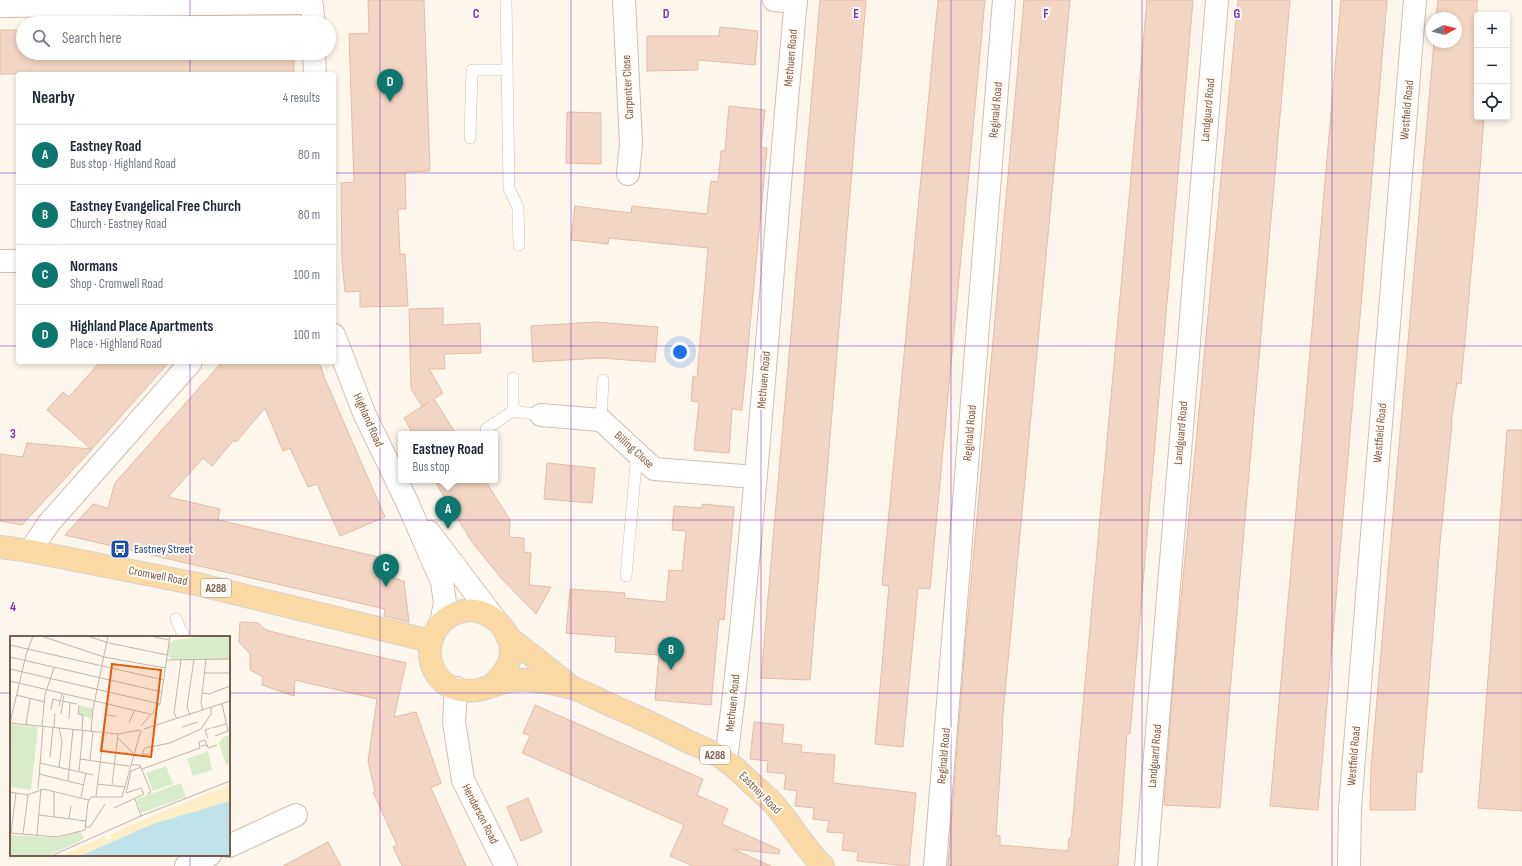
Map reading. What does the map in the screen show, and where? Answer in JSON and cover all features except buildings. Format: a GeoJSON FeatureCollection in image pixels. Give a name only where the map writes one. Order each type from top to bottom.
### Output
{"type":"FeatureCollection","features":[{"type":"Feature","properties":{"kind":"main road","name":"Cromwell Road"},"geometry":{"type":"LineString","coordinates":[[0,547],[30,551],[436,632]]}},
{"type":"Feature","properties":{"kind":"main road"},"geometry":{"type":"LineString","coordinates":[[436,632],[454,614],[468,611],[481,612],[494,618]]}},
{"type":"Feature","properties":{"kind":"main road","name":"A288"},"geometry":{"type":"LineString","coordinates":[[436,632],[430,648],[432,663],[438,676],[448,685],[461,691],[475,691],[492,685],[502,676],[509,663],[511,649],[507,636],[500,624],[494,618]]}},
{"type":"Feature","properties":{"kind":"main road","name":"Eastney Road"},"geometry":{"type":"LineString","coordinates":[[507,636],[573,688]]}},
{"type":"Feature","properties":{"kind":"main road","name":"Eastney Road"},"geometry":{"type":"LineString","coordinates":[[492,685],[515,680],[535,680],[573,688],[656,725],[726,760],[772,802],[823,866]]}},
{"type":"Feature","properties":{"kind":"street","name":"Carpenter Close"},"geometry":{"type":"LineString","coordinates":[[624,0],[631,144],[628,174]]}},
{"type":"Feature","properties":{"kind":"street"},"geometry":{"type":"LineString","coordinates":[[774,0],[796,1]]}},
{"type":"Feature","properties":{"kind":"street","name":"Reginald Road"},"geometry":{"type":"LineString","coordinates":[[935,866],[1004,0]]}},
{"type":"Feature","properties":{"kind":"street","name":"Landguard Road"},"geometry":{"type":"LineString","coordinates":[[1146,866],[1217,0]]}},
{"type":"Feature","properties":{"kind":"street","name":"Westfield Road"},"geometry":{"type":"LineString","coordinates":[[1350,866],[1351,792],[1416,0]]}},
{"type":"Feature","properties":{"kind":"street","name":"Methuen Road"},"geometry":{"type":"LineString","coordinates":[[726,760],[734,700],[755,477],[796,1]]}},
{"type":"Feature","properties":{"kind":"street"},"geometry":{"type":"LineString","coordinates":[[0,6],[312,9]]}},
{"type":"Feature","properties":{"kind":"street"},"geometry":{"type":"LineString","coordinates":[[314,60],[315,72]]}},
{"type":"Feature","properties":{"kind":"street"},"geometry":{"type":"LineString","coordinates":[[0,261],[16,261]]}},
{"type":"Feature","properties":{"kind":"street","name":"Highland Road"},"geometry":{"type":"LineString","coordinates":[[336,340],[364,413],[407,502],[442,582],[445,603],[436,632]]}},
{"type":"Feature","properties":{"kind":"street"},"geometry":{"type":"LineString","coordinates":[[30,551],[49,523],[189,364]]}},
{"type":"Feature","properties":{"kind":"street"},"geometry":{"type":"LineString","coordinates":[[541,415],[601,420]]}},
{"type":"Feature","properties":{"kind":"street","name":"Billing Close"},"geometry":{"type":"LineString","coordinates":[[601,420],[654,469],[755,477]]}},
{"type":"Feature","properties":{"kind":"street","name":"Highland Road"},"geometry":{"type":"LineString","coordinates":[[407,502],[494,618]]}},
{"type":"Feature","properties":{"kind":"street","name":"Henderson Road"},"geometry":{"type":"LineString","coordinates":[[456,688],[454,722],[462,780],[506,866]]}},
{"type":"Feature","properties":{"kind":"street"},"geometry":{"type":"LineString","coordinates":[[230,846],[296,815]]}},
{"type":"Feature","properties":{"kind":"street"},"geometry":{"type":"LineString","coordinates":[[181,856],[185,866],[208,856]]}},
{"type":"Feature","properties":{"kind":"lane"},"geometry":{"type":"LineString","coordinates":[[506,0],[509,188],[518,208],[519,245]]}},
{"type":"Feature","properties":{"kind":"lane"},"geometry":{"type":"LineString","coordinates":[[470,138],[472,70],[507,70]]}},
{"type":"Feature","properties":{"kind":"lane"},"geometry":{"type":"LineString","coordinates":[[513,378],[513,412]]}},
{"type":"Feature","properties":{"kind":"lane"},"geometry":{"type":"LineString","coordinates":[[601,420],[603,380]]}},
{"type":"Feature","properties":{"kind":"lane"},"geometry":{"type":"LineString","coordinates":[[486,429],[513,412],[541,415]]}},
{"type":"Feature","properties":{"kind":"lane"},"geometry":{"type":"LineString","coordinates":[[626,576],[637,453]]}},
{"type":"Feature","properties":{"kind":"lane"},"geometry":{"type":"LineString","coordinates":[[176,619],[184,636]]}},
{"type":"Feature","properties":{"kind":"place","name":"Highland Place Apartments"},"geometry":{"type":"Point","coordinates":[390,102]}},
{"type":"Feature","properties":{"kind":"place","name":"Eastney Road"},"geometry":{"type":"Point","coordinates":[448,529]}},
{"type":"Feature","properties":{"kind":"place","name":"Eastney Street"},"geometry":{"type":"Point","coordinates":[120,549]}},
{"type":"Feature","properties":{"kind":"place","name":"Normans"},"geometry":{"type":"Point","coordinates":[386,587]}},
{"type":"Feature","properties":{"kind":"place","name":"Eastney Evangelical Free Church"},"geometry":{"type":"Point","coordinates":[671,670]}}]}
